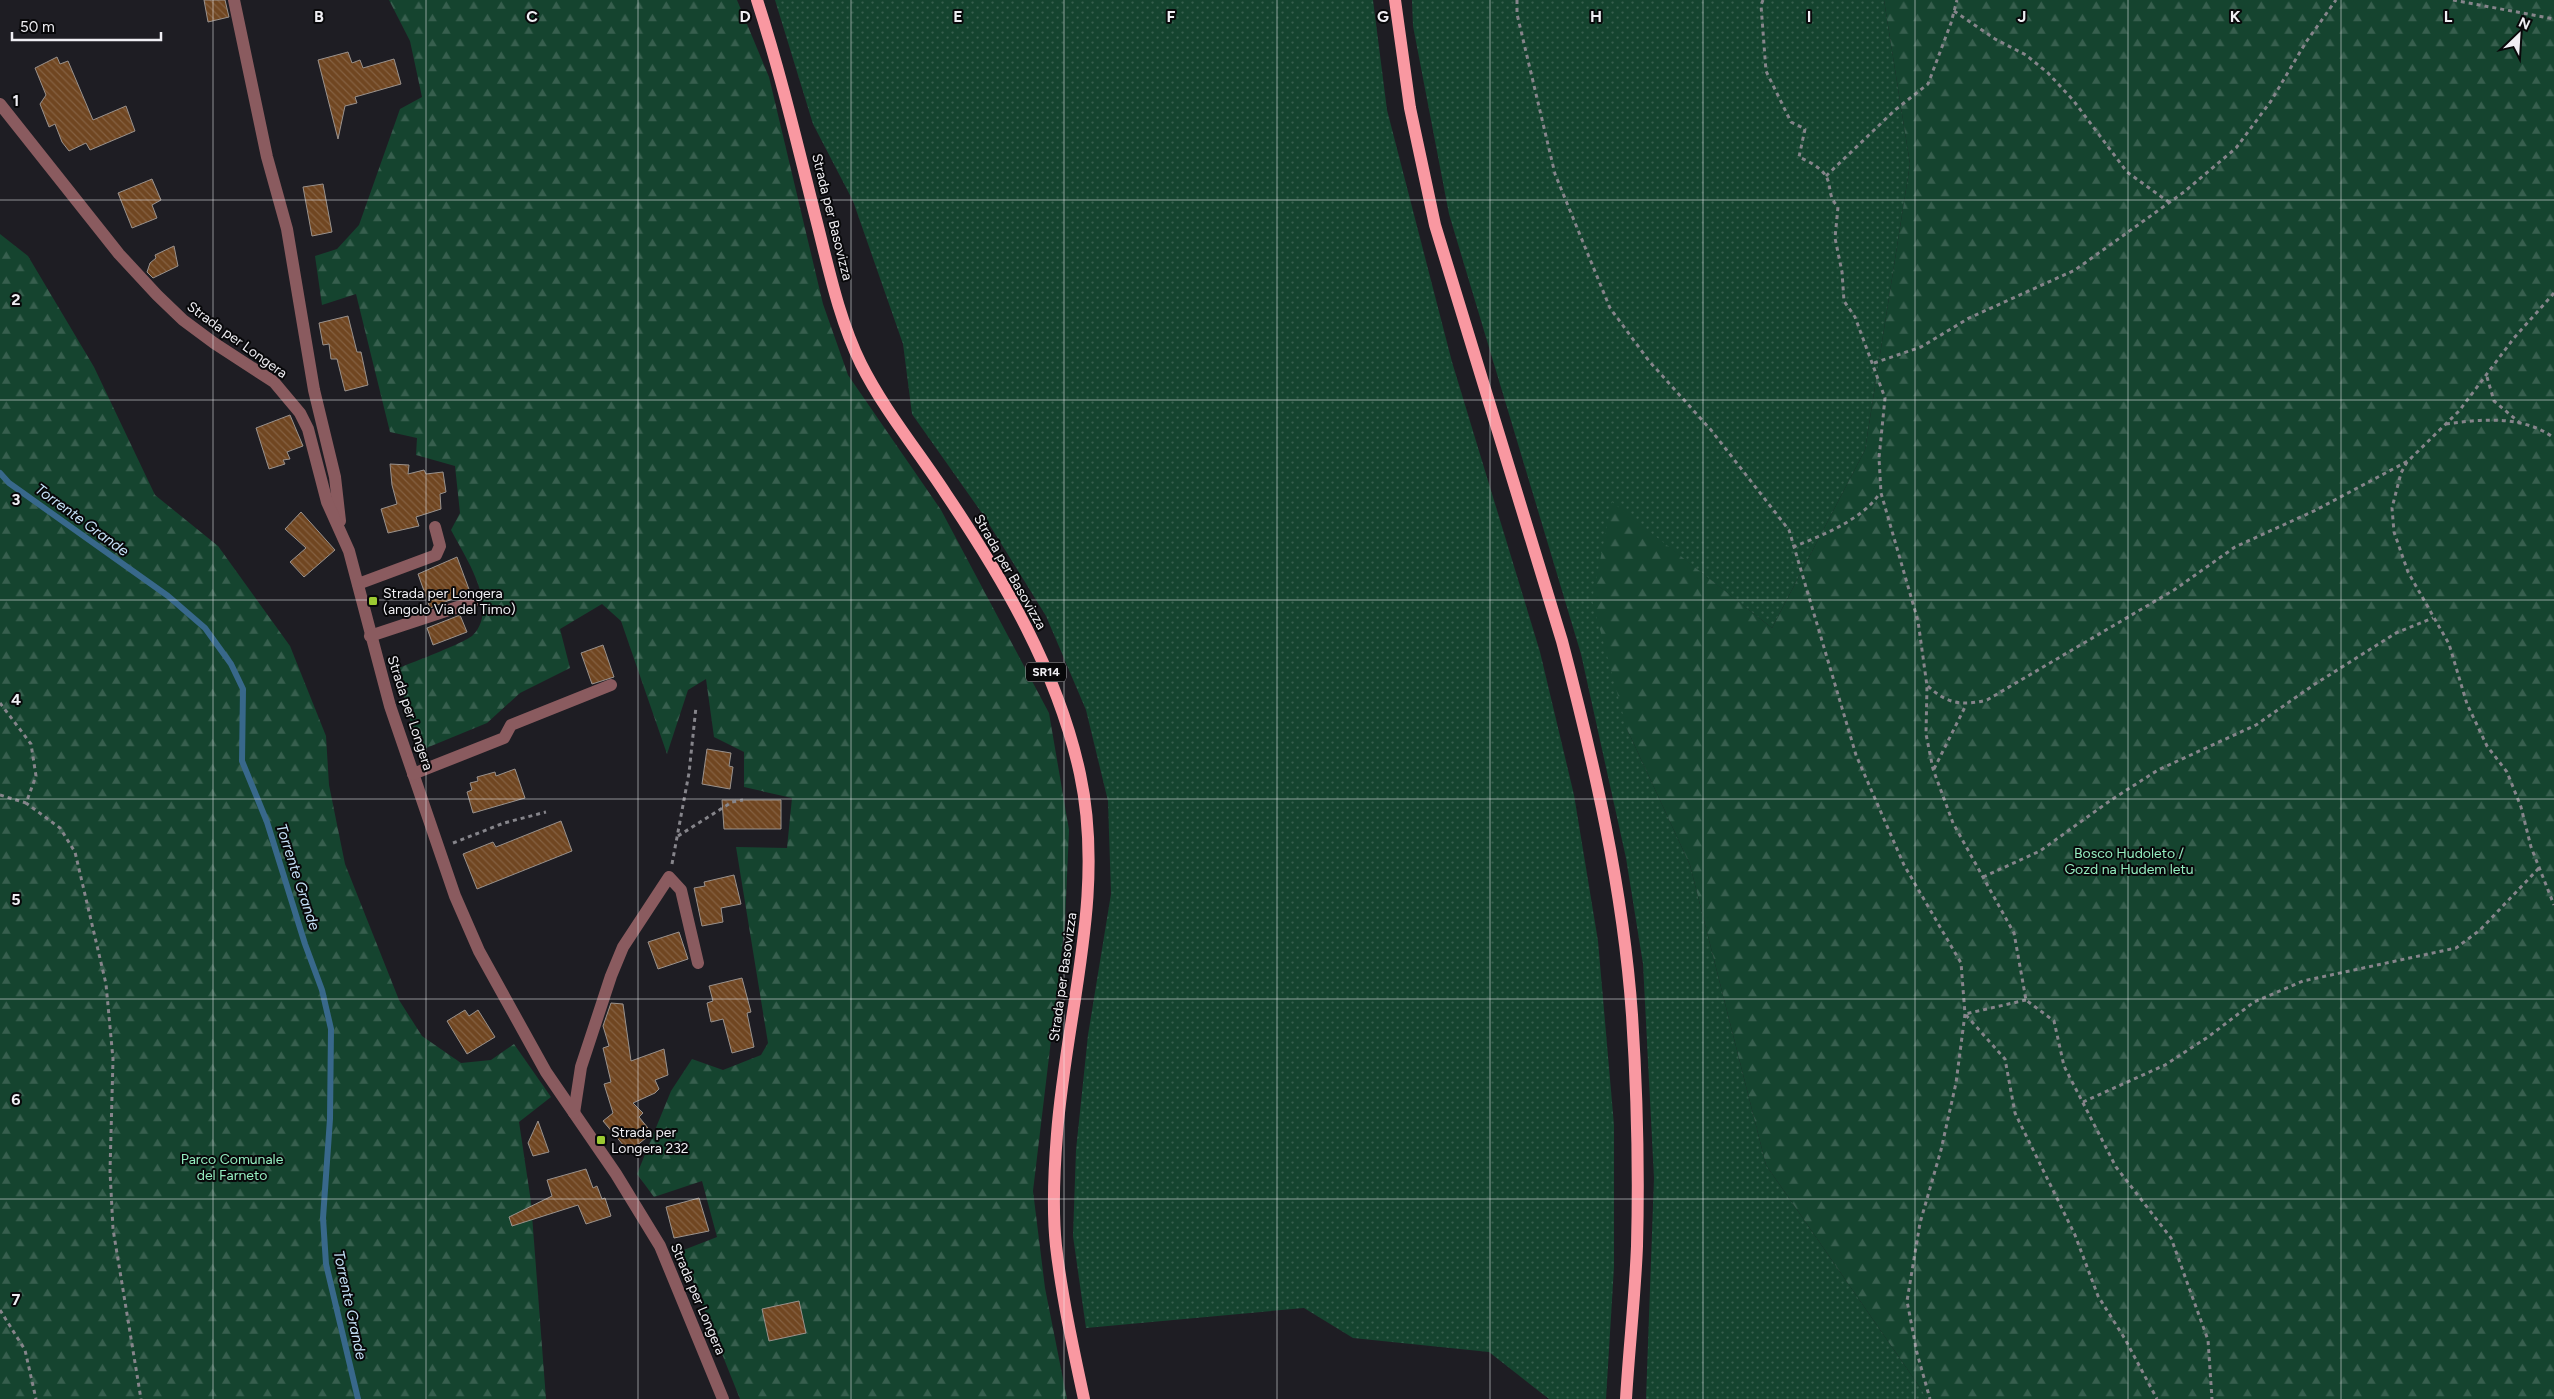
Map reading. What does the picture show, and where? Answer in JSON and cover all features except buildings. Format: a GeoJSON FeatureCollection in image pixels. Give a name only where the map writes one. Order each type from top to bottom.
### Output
{"type":"FeatureCollection","features":[{"type":"Feature","properties":{"kind":"main road","name":"Strada per Basovizza"},"geometry":{"type":"LineString","coordinates":[[757,0],[788,103],[833,285],[851,341],[878,395],[946,493],[1016,605],[1065,719],[1080,772],[1088,819],[1090,868],[1088,914],[1057,1129],[1054,1202],[1061,1283],[1084,1399]]}},
{"type":"Feature","properties":{"kind":"main road"},"geometry":{"type":"LineString","coordinates":[[1395,0],[1410,108],[1435,225],[1562,641],[1578,704],[1618,891],[1632,1014],[1636,1116],[1637,1245],[1626,1399]]}},
{"type":"Feature","properties":{"kind":"street","name":"Strada per Longera"},"geometry":{"type":"LineString","coordinates":[[234,0],[267,157],[287,229],[314,390],[335,477],[341,529]]}},
{"type":"Feature","properties":{"kind":"street","name":"Strada per Longera"},"geometry":{"type":"LineString","coordinates":[[0,104],[119,254],[157,295],[182,320],[274,382],[294,407],[308,429],[327,502],[341,529],[358,584],[370,636],[390,706],[455,896],[479,951],[546,1072],[638,1208],[660,1246],[723,1399]]}},
{"type":"Feature","properties":{"kind":"street"},"geometry":{"type":"LineString","coordinates":[[358,584],[436,555],[440,546],[435,526]]}},
{"type":"Feature","properties":{"kind":"street"},"geometry":{"type":"LineString","coordinates":[[370,636],[473,602]]}},
{"type":"Feature","properties":{"kind":"street"},"geometry":{"type":"LineString","coordinates":[[413,774],[504,738],[511,725],[611,685]]}},
{"type":"Feature","properties":{"kind":"street"},"geometry":{"type":"LineString","coordinates":[[574,1113],[581,1067],[611,976],[623,947],[669,876],[681,890],[698,963]]}},
{"type":"Feature","properties":{"kind":"path"},"geometry":{"type":"LineString","coordinates":[[1517,0],[1517,14],[1555,174],[1610,308],[1649,360],[1711,430],[1789,530],[1856,755],[1904,865],[1961,963],[1965,1014],[1956,1083],[1941,1150],[1920,1223],[1907,1301],[1917,1353],[1930,1399]]}},
{"type":"Feature","properties":{"kind":"path"},"geometry":{"type":"LineString","coordinates":[[1763,0],[1766,71],[1792,122],[1805,129],[1798,157],[1812,163],[1826,176],[1830,199],[1838,207],[1835,238],[1842,272],[1844,300],[1855,317],[1885,398],[1879,458],[1881,493],[1918,621],[1927,686],[1926,734],[1933,769],[1952,823],[2014,933],[2026,1000],[2054,1021],[2064,1066],[2116,1167],[2171,1238],[2208,1340],[2212,1399]]}},
{"type":"Feature","properties":{"kind":"path"},"geometry":{"type":"LineString","coordinates":[[1826,176],[1895,110],[1928,84],[1957,0]]}},
{"type":"Feature","properties":{"kind":"path"},"geometry":{"type":"LineString","coordinates":[[1874,364],[1921,347],[1969,318],[2075,270],[2170,203],[2236,148],[2272,101],[2306,42],[2336,0]]}},
{"type":"Feature","properties":{"kind":"path"},"geometry":{"type":"LineString","coordinates":[[2453,0],[2554,19]]}},
{"type":"Feature","properties":{"kind":"path"},"geometry":{"type":"LineString","coordinates":[[1954,11],[1995,38],[2026,55],[2048,73],[2073,100],[2127,172],[2170,203]]}},
{"type":"Feature","properties":{"kind":"path"},"geometry":{"type":"LineString","coordinates":[[2554,293],[2514,338],[2487,376],[2446,424],[2408,461],[2401,473],[2392,508],[2394,532],[2408,572],[2449,644],[2467,704],[2483,737],[2507,772],[2539,868],[2554,905]]}},
{"type":"Feature","properties":{"kind":"path"},"geometry":{"type":"LineString","coordinates":[[2487,376],[2494,401],[2520,423]]}},
{"type":"Feature","properties":{"kind":"path"},"geometry":{"type":"LineString","coordinates":[[2446,424],[2481,419],[2520,423],[2543,430],[2554,438]]}},
{"type":"Feature","properties":{"kind":"path"},"geometry":{"type":"LineString","coordinates":[[1927,686],[1939,697],[1966,705],[1987,700],[2174,590],[2236,547],[2316,510],[2408,461]]}},
{"type":"Feature","properties":{"kind":"path"},"geometry":{"type":"LineString","coordinates":[[1793,547],[1823,535],[1871,506],[1881,493]]}},
{"type":"Feature","properties":{"kind":"path"},"geometry":{"type":"LineString","coordinates":[[1983,877],[2040,851],[2111,800],[2158,770],[2256,725],[2315,684],[2396,633],[2433,618]]}},
{"type":"Feature","properties":{"kind":"path"},"geometry":{"type":"LineString","coordinates":[[0,703],[31,744],[36,776],[26,803]]}},
{"type":"Feature","properties":{"kind":"path"},"geometry":{"type":"LineString","coordinates":[[1933,769],[1966,705]]}},
{"type":"Feature","properties":{"kind":"path"},"geometry":{"type":"LineString","coordinates":[[669,876],[693,749],[696,707]]}},
{"type":"Feature","properties":{"kind":"path"},"geometry":{"type":"LineString","coordinates":[[0,795],[26,803],[60,828],[75,852],[106,984],[113,1059],[110,1162],[113,1229],[141,1399]]}},
{"type":"Feature","properties":{"kind":"path"},"geometry":{"type":"LineString","coordinates":[[677,836],[732,802],[743,800]]}},
{"type":"Feature","properties":{"kind":"path"},"geometry":{"type":"LineString","coordinates":[[439,848],[504,822],[546,812]]}},
{"type":"Feature","properties":{"kind":"path"},"geometry":{"type":"LineString","coordinates":[[2083,1102],[2165,1065],[2208,1037],[2254,1002],[2304,981],[2456,948],[2480,930],[2539,868]]}},
{"type":"Feature","properties":{"kind":"path"},"geometry":{"type":"LineString","coordinates":[[1965,1014],[2026,1000]]}},
{"type":"Feature","properties":{"kind":"path"},"geometry":{"type":"LineString","coordinates":[[1965,1014],[2005,1059],[2015,1113],[2076,1235],[2098,1296],[2125,1339],[2157,1399]]}},
{"type":"Feature","properties":{"kind":"path"},"geometry":{"type":"LineString","coordinates":[[0,1310],[25,1350],[36,1399]]}},
{"type":"Feature","properties":{"kind":"green space"},"geometry":{"type":"Polygon","coordinates":[[[389,0],[737,0],[769,77],[823,304],[848,375],[941,510],[1049,713],[1069,830],[1065,923],[1033,1191],[1045,1288],[1067,1399],[740,1399],[681,1251],[717,1237],[702,1181],[654,1197],[637,1174],[671,1091],[692,1059],[723,1070],[761,1055],[768,1043],[736,847],[787,848],[792,798],[744,787],[744,752],[714,737],[706,679],[688,690],[667,754],[621,621],[602,604],[560,629],[570,668],[520,693],[487,723],[419,751],[396,669],[469,638],[480,624],[483,611],[482,597],[477,582],[451,530],[460,513],[455,466],[416,455],[417,438],[390,432],[356,294],[322,305],[315,256],[337,249],[359,225],[400,109],[422,97],[410,41],[389,0]]]}},
{"type":"Feature","properties":{"kind":"green space"},"geometry":{"type":"Polygon","coordinates":[[[775,0],[1373,0],[1387,110],[1452,362],[1540,652],[1574,795],[1598,941],[1614,1125],[1614,1267],[1606,1399],[1549,1399],[1489,1352],[1353,1338],[1304,1308],[1086,1328],[1073,1236],[1076,1150],[1088,1035],[1111,894],[1108,801],[1086,710],[1046,616],[984,516],[912,414],[903,344],[853,201],[813,124],[775,0]]]}},
{"type":"Feature","properties":{"kind":"green space"},"geometry":{"type":"Polygon","coordinates":[[[1412,0],[1884,0],[1910,164],[1865,450],[1772,628],[1612,503],[1627,729],[1690,865],[1766,1165],[1928,1399],[1646,1399],[1654,1178],[1643,964],[1626,858],[1581,654],[1449,214],[1413,26],[1412,0]]]}},
{"type":"Feature","properties":{"kind":"green space","name":"Bosco Hudoleto / Gozd na Hudem letu"},"geometry":{"type":"Polygon","coordinates":[[[1884,0],[2554,0],[2554,1399],[1928,1399],[1766,1165],[1690,865],[1627,729],[1592,600],[1612,502],[1772,628],[1865,450],[1910,164],[1884,0]]]}},
{"type":"Feature","properties":{"kind":"green space","name":"Parco Comunale del Farneto"},"geometry":{"type":"Polygon","coordinates":[[[0,234],[28,256],[94,367],[155,495],[218,546],[290,646],[326,736],[329,785],[345,864],[399,1000],[422,1036],[461,1063],[491,1060],[514,1044],[551,1097],[519,1122],[531,1202],[546,1399],[0,1399],[0,234]]]}},
{"type":"Feature","properties":{"kind":"waterway","name":"Torrente Grande"},"geometry":{"type":"LineString","coordinates":[[0,473],[9,483],[168,596],[205,628],[231,664],[243,689],[242,761],[267,822],[305,944],[322,990],[331,1029],[330,1119],[323,1218],[326,1264],[358,1399]]}},
{"type":"Feature","properties":{"kind":"place","name":"Strada per Longera (angolo Via del Timo)"},"geometry":{"type":"Point","coordinates":[373,601]}},
{"type":"Feature","properties":{"kind":"place","name":"Strada per Longera 232"},"geometry":{"type":"Point","coordinates":[601,1140]}}]}
